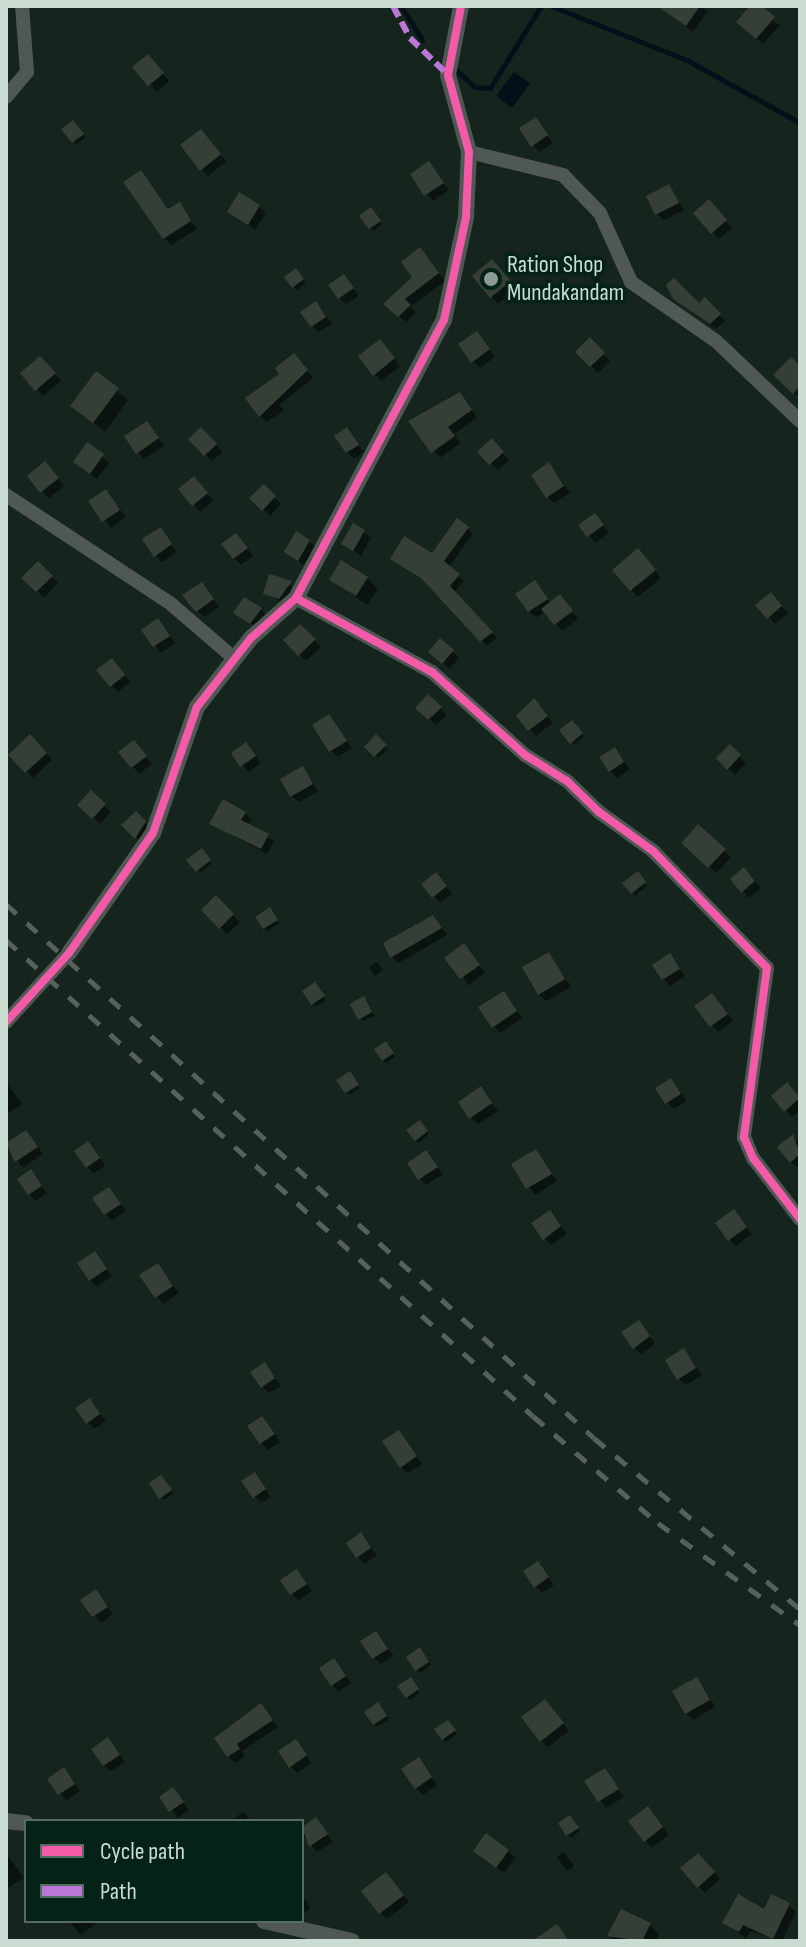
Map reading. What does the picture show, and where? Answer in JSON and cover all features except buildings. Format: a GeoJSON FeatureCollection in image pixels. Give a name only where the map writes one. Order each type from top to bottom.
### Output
{"type":"FeatureCollection","features":[{"type":"Feature","properties":{"kind":"street"},"geometry":{"type":"LineString","coordinates":[[6,97],[27,72],[22,6]]}},
{"type":"Feature","properties":{"kind":"street"},"geometry":{"type":"LineString","coordinates":[[6,1022],[69,953],[153,833],[197,707],[235,659],[296,598],[444,320],[466,217],[469,152],[448,75],[461,6]]}},
{"type":"Feature","properties":{"kind":"street"},"geometry":{"type":"LineString","coordinates":[[469,152],[563,175],[600,213],[631,282],[716,341],[800,421]]}},
{"type":"Feature","properties":{"kind":"street"},"geometry":{"type":"LineString","coordinates":[[6,495],[158,595],[235,659]]}},
{"type":"Feature","properties":{"kind":"street"},"geometry":{"type":"LineString","coordinates":[[296,598],[432,672],[525,755],[567,781],[599,812],[653,851],[767,968],[744,1137],[753,1158],[800,1219]]}},
{"type":"Feature","properties":{"kind":"street"},"geometry":{"type":"LineString","coordinates":[[273,1923],[352,1941]]}},
{"type":"Feature","properties":{"kind":"shaded area"},"geometry":{"type":"Polygon","coordinates":[[[514,72],[530,83],[512,108],[496,96],[514,72]]]}},
{"type":"Feature","properties":{"kind":"waterway"},"geometry":{"type":"LineString","coordinates":[[401,6],[422,40]]}},
{"type":"Feature","properties":{"kind":"waterway"},"geometry":{"type":"LineString","coordinates":[[457,71],[475,87],[490,88],[541,6]]}},
{"type":"Feature","properties":{"kind":"waterway"},"geometry":{"type":"LineString","coordinates":[[551,6],[687,60],[800,123]]}},
{"type":"Feature","properties":{"kind":"railway"},"geometry":{"type":"LineString","coordinates":[[6,904],[594,1438],[800,1609]]}},
{"type":"Feature","properties":{"kind":"railway"},"geometry":{"type":"LineString","coordinates":[[6,940],[533,1416],[658,1523],[800,1625]]}},
{"type":"Feature","properties":{"kind":"marked path"},"geometry":{"type":"LineString","coordinates":[[393,6],[410,38],[448,75]]}},
{"type":"Feature","properties":{"kind":"cycle path"},"geometry":{"type":"LineString","coordinates":[[6,1022],[69,953],[153,833],[197,707],[251,638],[296,598],[444,320],[466,217],[469,152],[448,75],[461,6]]}},
{"type":"Feature","properties":{"kind":"cycle path"},"geometry":{"type":"LineString","coordinates":[[296,598],[432,672],[525,755],[567,781],[599,812],[653,851],[767,968],[744,1137],[753,1158],[800,1219]]}},
{"type":"Feature","properties":{"kind":"place","name":"Ration Shop Mundakandam"},"geometry":{"type":"Point","coordinates":[491,279]}}]}
